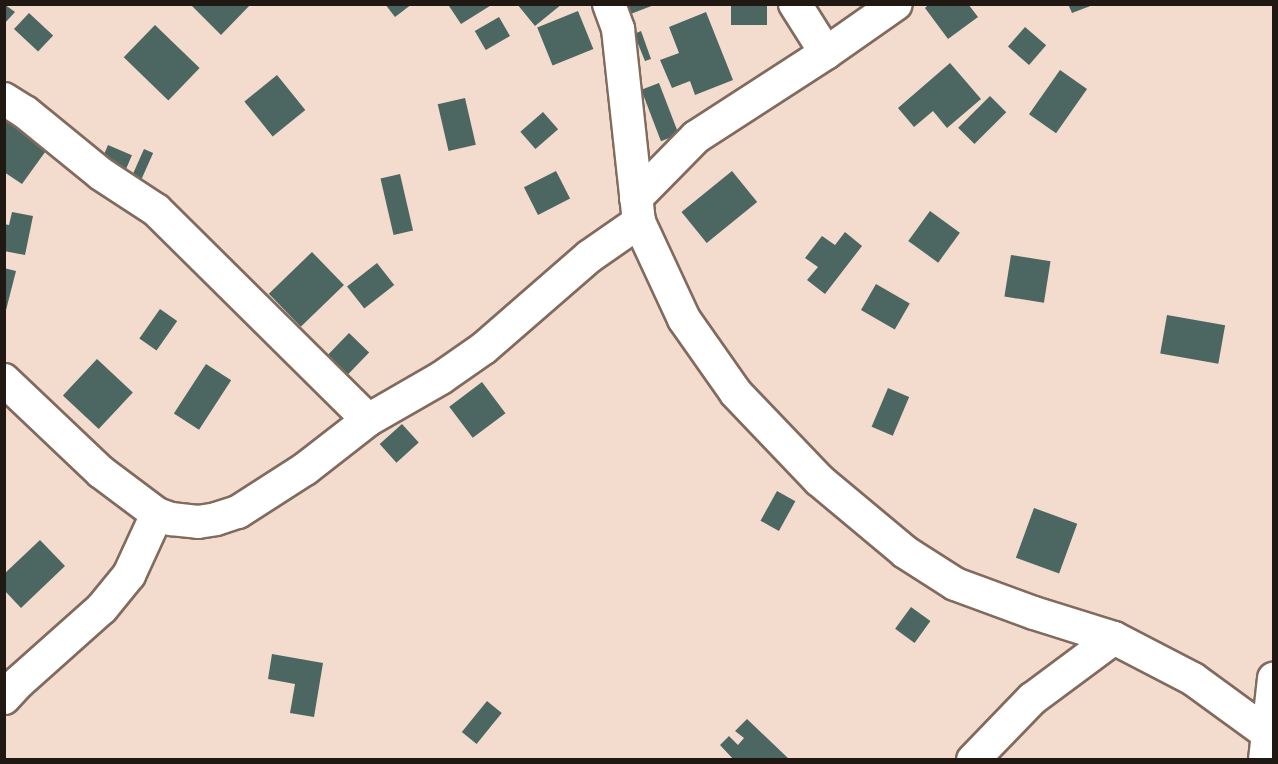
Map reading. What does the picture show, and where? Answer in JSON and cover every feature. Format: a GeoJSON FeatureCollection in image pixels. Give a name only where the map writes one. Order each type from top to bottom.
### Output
{"type":"FeatureCollection","features":[{"type":"Feature","properties":{"kind":"street"},"geometry":{"type":"LineString","coordinates":[[609,4],[618,28],[637,210],[684,318],[736,393],[819,480],[905,552],[955,584],[1034,613],[1114,638],[1193,679],[1268,743]]}},
{"type":"Feature","properties":{"kind":"street"},"geometry":{"type":"LineString","coordinates":[[795,4],[826,53]]}},
{"type":"Feature","properties":{"kind":"street"},"geometry":{"type":"LineString","coordinates":[[4,380],[101,472],[157,514],[171,519],[198,522],[238,512],[305,469],[368,420],[441,378],[484,348],[590,256],[637,210],[696,136],[826,53],[896,4]]}},
{"type":"Feature","properties":{"kind":"street"},"geometry":{"type":"LineString","coordinates":[[4,99],[25,112],[102,174],[156,210],[368,420]]}},
{"type":"Feature","properties":{"kind":"street"},"geometry":{"type":"LineString","coordinates":[[4,698],[102,608],[129,575],[157,514]]}},
{"type":"Feature","properties":{"kind":"street"},"geometry":{"type":"LineString","coordinates":[[973,759],[1032,699],[1114,638]]}},
{"type":"Feature","properties":{"kind":"street"},"geometry":{"type":"LineString","coordinates":[[1268,743],[1274,678]]}},
{"type":"Feature","properties":{"kind":"building"},"geometry":{"type":"Polygon","coordinates":[[[4,4],[15,12],[4,24],[4,4]]]}},
{"type":"Feature","properties":{"kind":"building"},"geometry":{"type":"Polygon","coordinates":[[[190,4],[251,4],[221,35],[190,4]]]}},
{"type":"Feature","properties":{"kind":"building"},"geometry":{"type":"Polygon","coordinates":[[[385,4],[412,4],[395,17],[385,4]]]}},
{"type":"Feature","properties":{"kind":"building"},"geometry":{"type":"Polygon","coordinates":[[[452,4],[493,4],[461,24],[449,6],[452,4]]]}},
{"type":"Feature","properties":{"kind":"building"},"geometry":{"type":"Polygon","coordinates":[[[517,4],[562,4],[535,26],[517,4]]]}},
{"type":"Feature","properties":{"kind":"building"},"geometry":{"type":"Polygon","coordinates":[[[624,4],[654,4],[654,5],[628,15],[624,4]]]}},
{"type":"Feature","properties":{"kind":"building"},"geometry":{"type":"Polygon","coordinates":[[[731,4],[767,4],[767,25],[731,25],[731,4]]]}},
{"type":"Feature","properties":{"kind":"building"},"geometry":{"type":"Polygon","coordinates":[[[929,4],[968,4],[978,17],[948,39],[925,8],[929,4]]]}},
{"type":"Feature","properties":{"kind":"building"},"geometry":{"type":"Polygon","coordinates":[[[1068,4],[1093,4],[1093,5],[1072,13],[1068,4]]]}},
{"type":"Feature","properties":{"kind":"building"},"geometry":{"type":"Polygon","coordinates":[[[578,11],[593,49],[553,65],[537,27],[578,11]]]}},
{"type":"Feature","properties":{"kind":"building"},"geometry":{"type":"Polygon","coordinates":[[[706,12],[733,80],[695,95],[690,81],[672,88],[660,60],[679,53],[669,27],[706,12]]]}},
{"type":"Feature","properties":{"kind":"building"},"geometry":{"type":"Polygon","coordinates":[[[29,13],[53,36],[38,52],[14,29],[29,13]]]}},
{"type":"Feature","properties":{"kind":"building"},"geometry":{"type":"Polygon","coordinates":[[[499,17],[510,36],[486,50],[475,31],[499,17]]]}},
{"type":"Feature","properties":{"kind":"building"},"geometry":{"type":"Polygon","coordinates":[[[155,25],[200,68],[168,100],[124,57],[155,25]]]}},
{"type":"Feature","properties":{"kind":"building"},"geometry":{"type":"Polygon","coordinates":[[[1025,27],[1046,45],[1029,65],[1008,47],[1025,27]]]}},
{"type":"Feature","properties":{"kind":"building"},"geometry":{"type":"Polygon","coordinates":[[[641,31],[651,59],[645,61],[634,34],[641,31]]]}},
{"type":"Feature","properties":{"kind":"building"},"geometry":{"type":"Polygon","coordinates":[[[950,63],[981,99],[947,128],[933,111],[914,127],[898,108],[950,63]]]}},
{"type":"Feature","properties":{"kind":"building"},"geometry":{"type":"Polygon","coordinates":[[[1060,70],[1087,89],[1056,133],[1029,114],[1060,70]]]}},
{"type":"Feature","properties":{"kind":"building"},"geometry":{"type":"Polygon","coordinates":[[[277,75],[305,110],[273,136],[244,101],[277,75]]]}},
{"type":"Feature","properties":{"kind":"building"},"geometry":{"type":"Polygon","coordinates":[[[659,83],[679,134],[661,141],[641,90],[659,83]]]}},
{"type":"Feature","properties":{"kind":"building"},"geometry":{"type":"Polygon","coordinates":[[[990,96],[1006,112],[974,144],[958,128],[990,96]]]}},
{"type":"Feature","properties":{"kind":"building"},"geometry":{"type":"Polygon","coordinates":[[[465,98],[476,145],[449,151],[438,104],[465,98]]]}},
{"type":"Feature","properties":{"kind":"building"},"geometry":{"type":"Polygon","coordinates":[[[543,112],[558,129],[535,149],[520,132],[543,112]]]}},
{"type":"Feature","properties":{"kind":"building"},"geometry":{"type":"Polygon","coordinates":[[[4,116],[48,148],[22,184],[4,172],[4,116]]]}},
{"type":"Feature","properties":{"kind":"building"},"geometry":{"type":"Polygon","coordinates":[[[108,145],[132,155],[125,171],[101,161],[108,145]]]}},
{"type":"Feature","properties":{"kind":"building"},"geometry":{"type":"Polygon","coordinates":[[[144,149],[153,153],[141,180],[132,175],[144,149]]]}},
{"type":"Feature","properties":{"kind":"building"},"geometry":{"type":"Polygon","coordinates":[[[556,171],[570,199],[538,215],[524,187],[556,171]]]}},
{"type":"Feature","properties":{"kind":"building"},"geometry":{"type":"Polygon","coordinates":[[[732,171],[757,202],[707,243],[681,212],[732,171]]]}},
{"type":"Feature","properties":{"kind":"building"},"geometry":{"type":"Polygon","coordinates":[[[400,174],[413,231],[394,235],[381,178],[400,174]]]}},
{"type":"Feature","properties":{"kind":"building"},"geometry":{"type":"Polygon","coordinates":[[[930,211],[960,233],[938,263],[908,241],[930,211]]]}},
{"type":"Feature","properties":{"kind":"building"},"geometry":{"type":"Polygon","coordinates":[[[12,212],[33,216],[25,255],[4,251],[4,224],[9,225],[12,212]]]}},
{"type":"Feature","properties":{"kind":"building"},"geometry":{"type":"Polygon","coordinates":[[[845,232],[862,246],[825,294],[807,280],[818,267],[805,258],[822,236],[835,245],[845,232]]]}},
{"type":"Feature","properties":{"kind":"building"},"geometry":{"type":"Polygon","coordinates":[[[312,252],[344,285],[301,327],[269,294],[312,252]]]}},
{"type":"Feature","properties":{"kind":"building"},"geometry":{"type":"Polygon","coordinates":[[[1011,255],[1051,261],[1044,303],[1004,296],[1011,255]]]}},
{"type":"Feature","properties":{"kind":"building"},"geometry":{"type":"Polygon","coordinates":[[[377,263],[394,285],[364,308],[347,286],[377,263]]]}},
{"type":"Feature","properties":{"kind":"building"},"geometry":{"type":"Polygon","coordinates":[[[4,268],[16,271],[5,314],[4,314],[4,268]]]}},
{"type":"Feature","properties":{"kind":"building"},"geometry":{"type":"Polygon","coordinates":[[[876,284],[910,304],[895,329],[861,310],[876,284]]]}},
{"type":"Feature","properties":{"kind":"building"},"geometry":{"type":"Polygon","coordinates":[[[160,309],[177,321],[157,351],[139,338],[160,309]]]}},
{"type":"Feature","properties":{"kind":"building"},"geometry":{"type":"Polygon","coordinates":[[[1167,315],[1225,325],[1218,364],[1160,353],[1167,315]]]}},
{"type":"Feature","properties":{"kind":"building"},"geometry":{"type":"Polygon","coordinates":[[[349,333],[369,352],[341,381],[321,362],[349,333]]]}},
{"type":"Feature","properties":{"kind":"building"},"geometry":{"type":"Polygon","coordinates":[[[97,359],[133,392],[99,429],[63,396],[97,359]]]}},
{"type":"Feature","properties":{"kind":"building"},"geometry":{"type":"Polygon","coordinates":[[[206,364],[231,380],[199,430],[174,413],[206,364]]]}},
{"type":"Feature","properties":{"kind":"building"},"geometry":{"type":"Polygon","coordinates":[[[482,382],[505,413],[473,438],[449,407],[482,382]]]}},
{"type":"Feature","properties":{"kind":"building"},"geometry":{"type":"Polygon","coordinates":[[[888,388],[909,397],[893,436],[872,427],[888,388]]]}},
{"type":"Feature","properties":{"kind":"building"},"geometry":{"type":"Polygon","coordinates":[[[402,424],[419,443],[396,463],[380,444],[402,424]]]}},
{"type":"Feature","properties":{"kind":"building"},"geometry":{"type":"Polygon","coordinates":[[[777,491],[795,501],[779,531],[761,521],[777,491]]]}},
{"type":"Feature","properties":{"kind":"building"},"geometry":{"type":"Polygon","coordinates":[[[1034,508],[1077,524],[1059,574],[1016,558],[1034,508]]]}},
{"type":"Feature","properties":{"kind":"building"},"geometry":{"type":"Polygon","coordinates":[[[40,540],[65,566],[21,608],[4,590],[4,574],[40,540]]]}},
{"type":"Feature","properties":{"kind":"building"},"geometry":{"type":"Polygon","coordinates":[[[911,607],[930,621],[915,643],[895,629],[911,607]]]}},
{"type":"Feature","properties":{"kind":"building"},"geometry":{"type":"Polygon","coordinates":[[[272,654],[323,663],[314,717],[290,713],[295,684],[268,679],[272,654]]]}},
{"type":"Feature","properties":{"kind":"building"},"geometry":{"type":"Polygon","coordinates":[[[487,701],[502,713],[477,744],[462,732],[487,701]]]}},
{"type":"Feature","properties":{"kind":"building"},"geometry":{"type":"Polygon","coordinates":[[[747,719],[790,760],[734,760],[720,745],[729,736],[738,745],[744,738],[735,731],[747,719]]]}}]}
